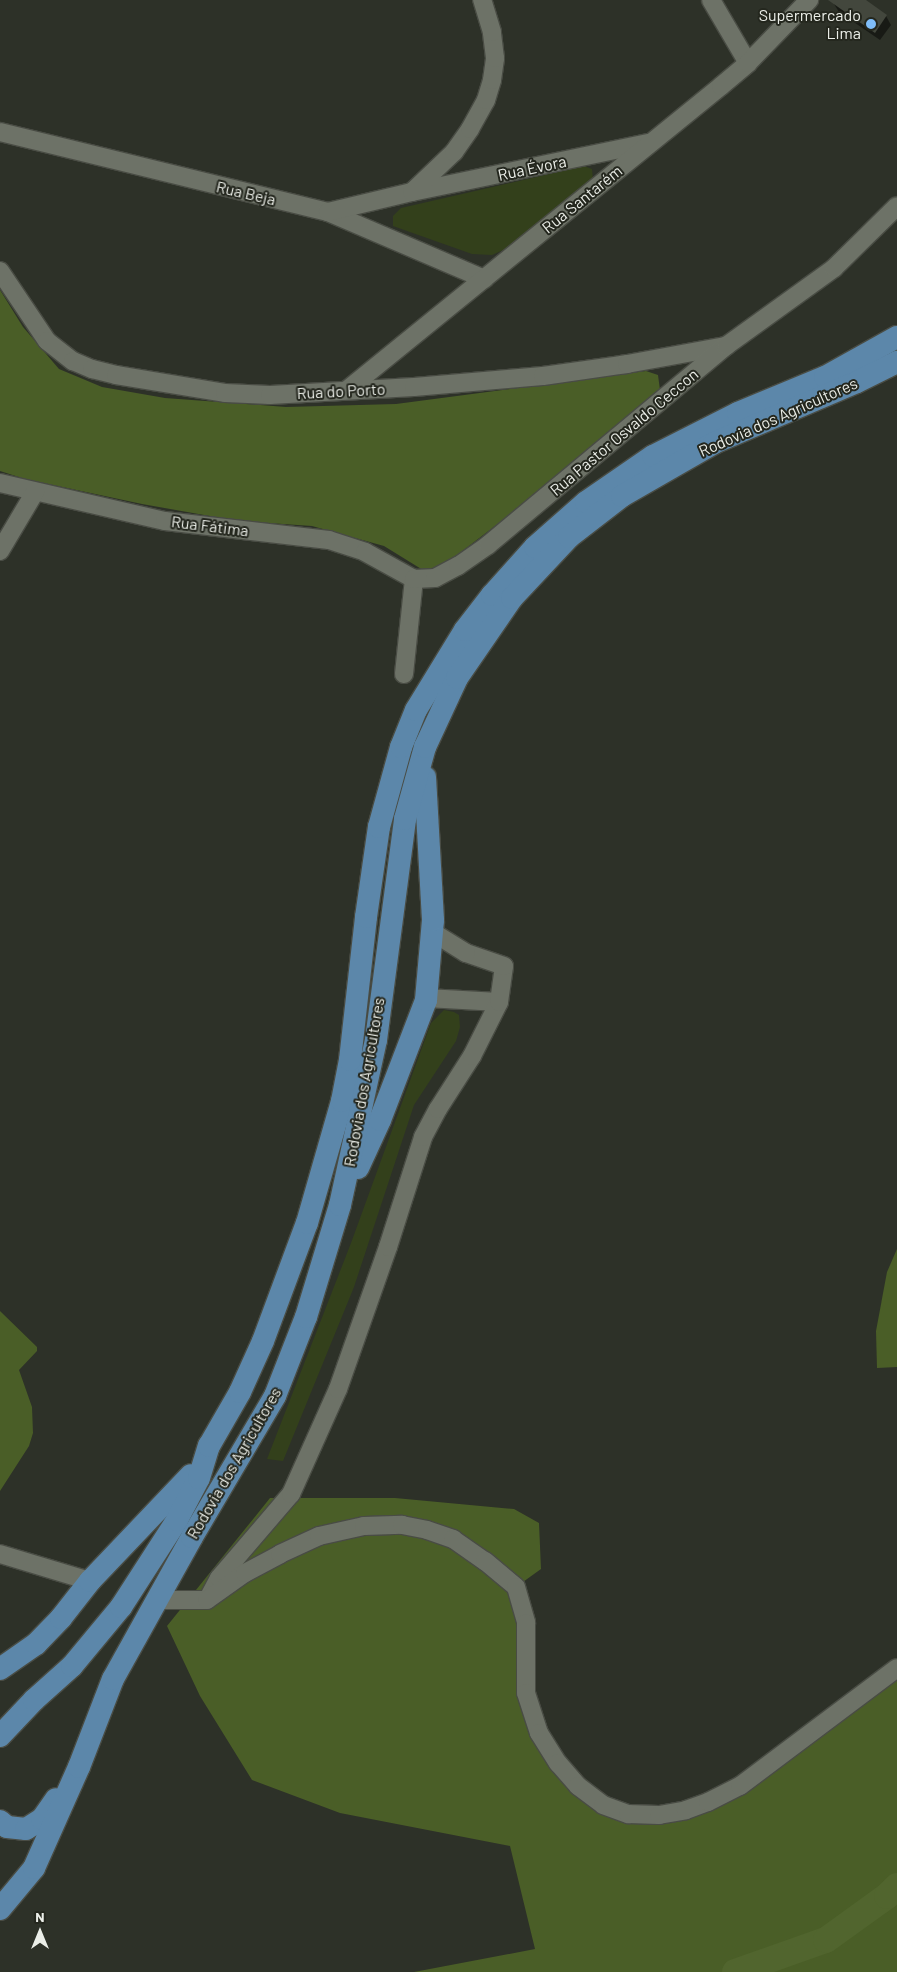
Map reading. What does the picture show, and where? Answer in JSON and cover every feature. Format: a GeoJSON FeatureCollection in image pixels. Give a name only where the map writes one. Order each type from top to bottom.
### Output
{"type":"FeatureCollection","features":[{"type":"Feature","properties":{"kind":"main road","name":"Rodovia dos Agricultores"},"geometry":{"type":"LineString","coordinates":[[0,1736],[34,1700],[72,1666],[121,1607],[178,1520],[200,1478],[210,1446],[240,1392],[263,1341],[307,1223],[342,1101],[350,1060],[379,827],[401,747],[416,710],[452,651],[492,595],[535,547],[586,502],[653,456],[738,414],[825,378],[897,337]]}},
{"type":"Feature","properties":{"kind":"main road","name":"Rodovia dos Agricultores"},"geometry":{"type":"LineString","coordinates":[[0,1909],[34,1868],[79,1766],[113,1679],[274,1396],[306,1317],[340,1205],[376,1040],[405,819],[425,747],[457,678],[512,598],[569,537],[622,496],[714,443],[857,382],[897,362]]}},
{"type":"Feature","properties":{"kind":"main road"},"geometry":{"type":"LineString","coordinates":[[340,1205],[380,1120],[426,998],[433,920],[425,806],[425,747]]}},
{"type":"Feature","properties":{"kind":"main road"},"geometry":{"type":"LineString","coordinates":[[0,1669],[36,1644],[61,1618],[90,1581],[188,1481],[210,1446]]}},
{"type":"Feature","properties":{"kind":"main road"},"geometry":{"type":"LineString","coordinates":[[0,1749],[34,1700]]}},
{"type":"Feature","properties":{"kind":"main road"},"geometry":{"type":"LineString","coordinates":[[0,1821],[6,1827],[26,1830],[42,1819],[79,1766]]}},
{"type":"Feature","properties":{"kind":"street"},"geometry":{"type":"LineString","coordinates":[[412,192],[454,152],[470,129],[486,100],[495,58],[492,32],[482,0]]}},
{"type":"Feature","properties":{"kind":"street"},"geometry":{"type":"LineString","coordinates":[[711,0],[748,63]]}},
{"type":"Feature","properties":{"kind":"street","name":"Rua Santarém"},"geometry":{"type":"LineString","coordinates":[[347,390],[748,63],[809,0]]}},
{"type":"Feature","properties":{"kind":"street","name":"Rua Beja"},"geometry":{"type":"LineString","coordinates":[[0,132],[328,212],[484,279]]}},
{"type":"Feature","properties":{"kind":"street","name":"Rua Évora"},"geometry":{"type":"LineString","coordinates":[[328,212],[412,192],[652,143]]}},
{"type":"Feature","properties":{"kind":"street","name":"Rua Pastor Osvaldo Ceccon"},"geometry":{"type":"LineString","coordinates":[[414,579],[435,578],[458,566],[488,545],[726,346],[834,268],[897,206]]}},
{"type":"Feature","properties":{"kind":"street","name":"Rua do Porto"},"geometry":{"type":"LineString","coordinates":[[0,272],[47,341],[73,361],[92,369],[225,393],[270,395],[414,387],[576,372],[726,346]]}},
{"type":"Feature","properties":{"kind":"street","name":"Rua Fátima"},"geometry":{"type":"LineString","coordinates":[[0,483],[165,521],[329,540],[365,552],[414,579]]}},
{"type":"Feature","properties":{"kind":"street"},"geometry":{"type":"LineString","coordinates":[[0,551],[35,492]]}},
{"type":"Feature","properties":{"kind":"street"},"geometry":{"type":"LineString","coordinates":[[404,674],[414,579]]}},
{"type":"Feature","properties":{"kind":"street"},"geometry":{"type":"LineString","coordinates":[[207,1600],[219,1578],[291,1494],[338,1389],[423,1137],[438,1109],[472,1056],[499,1002],[504,966],[466,953],[432,932]]}},
{"type":"Feature","properties":{"kind":"street"},"geometry":{"type":"LineString","coordinates":[[426,998],[499,1002]]}},
{"type":"Feature","properties":{"kind":"street"},"geometry":{"type":"LineString","coordinates":[[157,1600],[207,1600],[245,1573],[280,1554],[319,1536],[364,1526],[402,1525],[427,1530],[453,1539],[485,1561],[516,1587],[526,1623],[526,1693],[539,1733],[558,1763],[578,1786],[603,1805],[628,1814],[659,1815],[686,1810],[708,1802],[740,1786],[897,1668]]}},
{"type":"Feature","properties":{"kind":"street"},"geometry":{"type":"LineString","coordinates":[[0,1554],[90,1581]]}},
{"type":"Feature","properties":{"kind":"green space"},"geometry":{"type":"Polygon","coordinates":[[[584,166],[592,169],[593,180],[512,246],[492,255],[472,254],[393,226],[393,216],[401,208],[584,166]]]}},
{"type":"Feature","properties":{"kind":"green space"},"geometry":{"type":"Polygon","coordinates":[[[0,290],[23,327],[59,369],[102,387],[165,398],[286,407],[396,404],[646,371],[658,375],[660,390],[534,496],[431,575],[384,546],[312,526],[238,521],[142,504],[25,479],[0,471],[0,290]]]}},
{"type":"Feature","properties":{"kind":"green space"},"geometry":{"type":"Polygon","coordinates":[[[444,1010],[459,1015],[460,1027],[456,1041],[414,1105],[354,1287],[283,1461],[267,1459],[351,1243],[431,1023],[444,1010]]]}},
{"type":"Feature","properties":{"kind":"green space"},"geometry":{"type":"Polygon","coordinates":[[[897,1249],[897,1367],[877,1368],[876,1331],[887,1272],[897,1249]]]}},
{"type":"Feature","properties":{"kind":"green space"},"geometry":{"type":"Polygon","coordinates":[[[0,1311],[37,1347],[37,1351],[19,1370],[32,1407],[33,1433],[29,1446],[0,1491],[0,1311]]]}},
{"type":"Feature","properties":{"kind":"green space"},"geometry":{"type":"Polygon","coordinates":[[[270,1498],[395,1498],[514,1509],[539,1523],[541,1569],[516,1587],[526,1693],[558,1763],[628,1814],[708,1802],[897,1668],[897,1972],[414,1972],[535,1949],[510,1846],[340,1813],[252,1780],[200,1696],[167,1626],[270,1498]]]}},
{"type":"Feature","properties":{"kind":"building","name":"Supermercado Lima"},"geometry":{"type":"Polygon","coordinates":[[[828,0],[866,0],[887,15],[875,33],[828,0]]]}},
{"type":"Feature","properties":{"kind":"waterway"},"geometry":{"type":"LineString","coordinates":[[735,1972],[826,1940],[887,1896],[897,1886]]}},
{"type":"Feature","properties":{"kind":"place","name":"Supermercado Lima"},"geometry":{"type":"Point","coordinates":[871,24]}}]}
